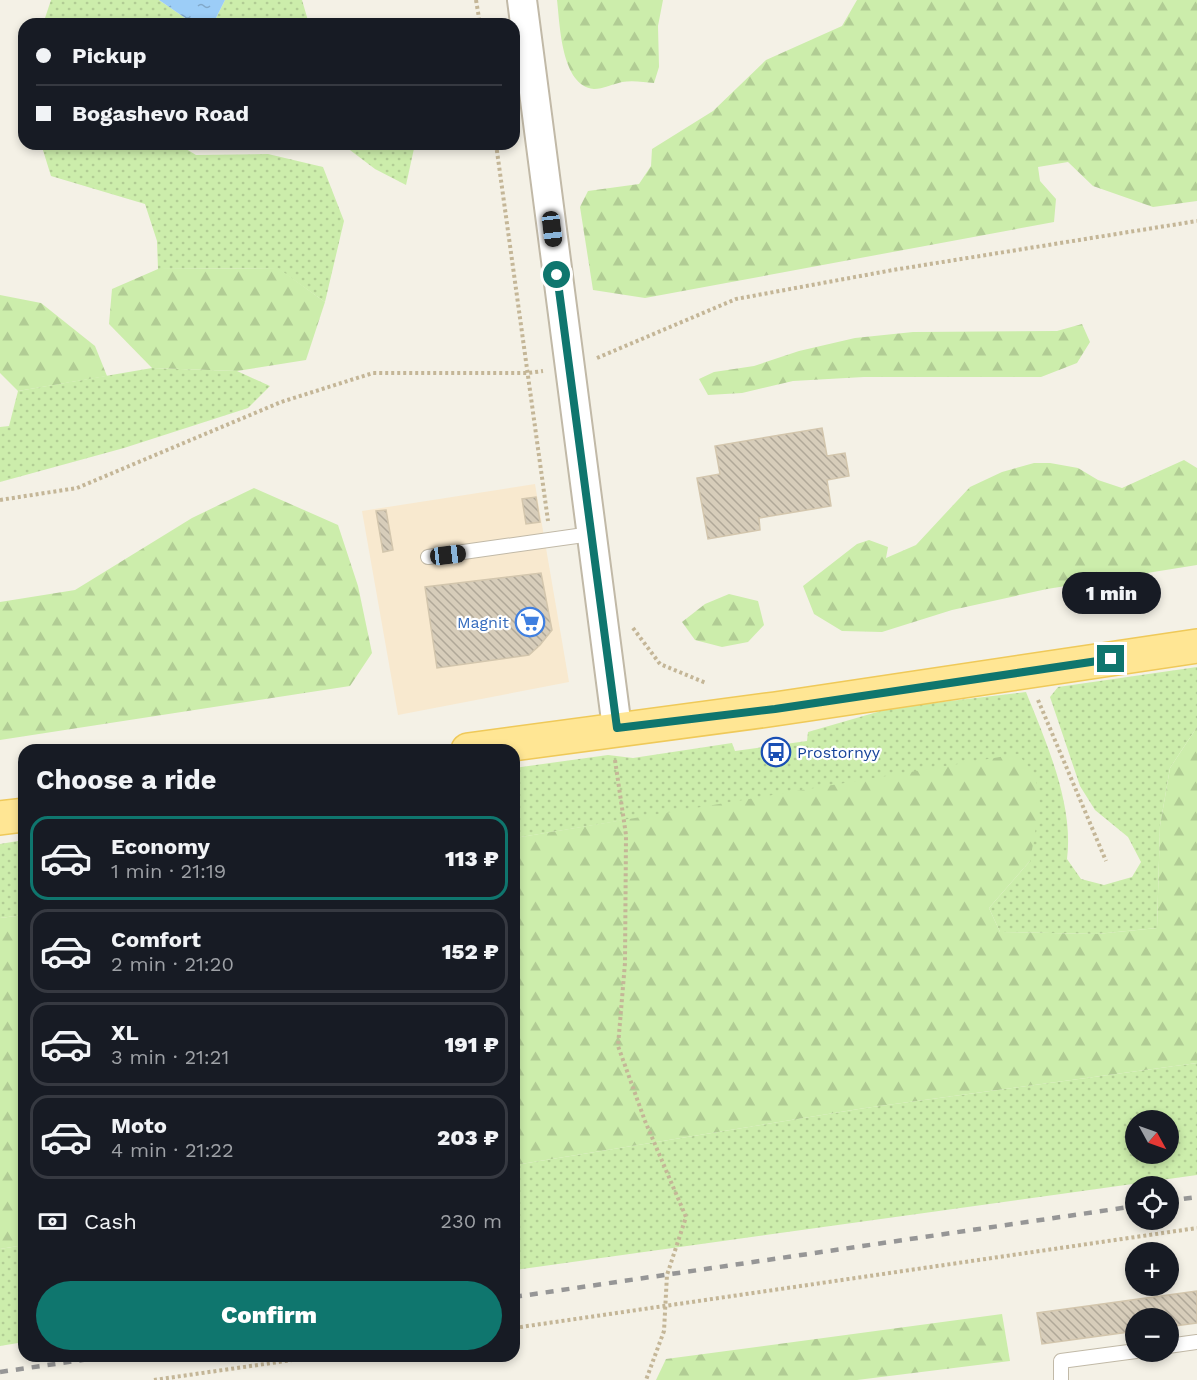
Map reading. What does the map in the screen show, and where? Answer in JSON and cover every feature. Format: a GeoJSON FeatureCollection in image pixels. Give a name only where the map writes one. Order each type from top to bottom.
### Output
{"type":"FeatureCollection","features":[{"type":"Feature","properties":{"kind":"main road"},"geometry":{"type":"LineString","coordinates":[[520,747],[616,741],[775,709],[1197,646]]}},
{"type":"Feature","properties":{"kind":"main road"},"geometry":{"type":"LineString","coordinates":[[0,818],[18,816]]}},
{"type":"Feature","properties":{"kind":"street"},"geometry":{"type":"LineString","coordinates":[[522,0],[616,741]]}},
{"type":"Feature","properties":{"kind":"lane"},"geometry":{"type":"LineString","coordinates":[[428,557],[591,534]]}},
{"type":"Feature","properties":{"kind":"lane"},"geometry":{"type":"LineString","coordinates":[[1179,1344],[1197,1342]]}},
{"type":"Feature","properties":{"kind":"lane"},"geometry":{"type":"LineString","coordinates":[[1061,1380],[1061,1361],[1125,1352]]}},
{"type":"Feature","properties":{"kind":"path"},"geometry":{"type":"LineString","coordinates":[[476,0],[479,18]]}},
{"type":"Feature","properties":{"kind":"path"},"geometry":{"type":"LineString","coordinates":[[497,150],[550,541]]}},
{"type":"Feature","properties":{"kind":"path"},"geometry":{"type":"LineString","coordinates":[[630,624],[660,664],[706,684]]}},
{"type":"Feature","properties":{"kind":"path"},"geometry":{"type":"LineString","coordinates":[[1026,671],[1106,861]]}},
{"type":"Feature","properties":{"kind":"path"},"geometry":{"type":"LineString","coordinates":[[616,741],[626,835],[625,963],[618,1046],[645,1121],[686,1217],[667,1275],[664,1331],[646,1380]]}},
{"type":"Feature","properties":{"kind":"path"},"geometry":{"type":"LineString","coordinates":[[520,1327],[1197,1228]]}},
{"type":"Feature","properties":{"kind":"path"},"geometry":{"type":"LineString","coordinates":[[153,1380],[278,1362]]}},
{"type":"Feature","properties":{"kind":"shaded area"},"geometry":{"type":"Polygon","coordinates":[[[535,484],[569,682],[398,715],[362,511],[535,484]]]}},
{"type":"Feature","properties":{"kind":"green space"},"geometry":{"type":"Polygon","coordinates":[[[51,0],[159,0],[185,18],[45,18],[51,0]]]}},
{"type":"Feature","properties":{"kind":"green space"},"geometry":{"type":"Polygon","coordinates":[[[225,0],[302,0],[307,18],[216,18],[225,0]]]}},
{"type":"Feature","properties":{"kind":"green space"},"geometry":{"type":"Polygon","coordinates":[[[557,0],[663,0],[658,26],[659,67],[654,83],[626,81],[594,89],[583,85],[575,77],[564,52],[557,0]]]}},
{"type":"Feature","properties":{"kind":"green space"},"geometry":{"type":"Polygon","coordinates":[[[857,0],[1197,0],[1197,201],[1153,207],[1093,186],[1068,162],[1038,167],[1040,181],[1056,199],[1054,222],[645,298],[593,290],[580,207],[588,191],[639,184],[651,166],[652,149],[713,111],[766,60],[842,26],[857,0]]]}},
{"type":"Feature","properties":{"kind":"green space"},"geometry":{"type":"Polygon","coordinates":[[[43,150],[188,150],[196,155],[268,154],[323,167],[344,221],[325,302],[277,268],[158,269],[157,241],[145,204],[51,176],[43,150]]]}},
{"type":"Feature","properties":{"kind":"green space"},"geometry":{"type":"Polygon","coordinates":[[[350,150],[414,150],[406,185],[375,169],[350,150]]]}},
{"type":"Feature","properties":{"kind":"green space"},"geometry":{"type":"Polygon","coordinates":[[[278,268],[325,302],[306,360],[237,371],[152,368],[109,324],[112,289],[158,269],[278,268]]]}},
{"type":"Feature","properties":{"kind":"green space"},"geometry":{"type":"Polygon","coordinates":[[[0,295],[41,303],[95,346],[107,376],[18,391],[0,373],[0,295]]]}},
{"type":"Feature","properties":{"kind":"green space"},"geometry":{"type":"Polygon","coordinates":[[[1082,324],[1090,342],[1077,363],[1041,377],[864,377],[793,381],[742,393],[708,395],[699,379],[714,372],[754,366],[799,351],[855,338],[913,332],[1057,331],[1082,324]]]}},
{"type":"Feature","properties":{"kind":"green space"},"geometry":{"type":"Polygon","coordinates":[[[152,368],[237,371],[270,386],[248,408],[124,448],[0,482],[0,427],[9,426],[18,391],[152,368]]]}},
{"type":"Feature","properties":{"kind":"green space"},"geometry":{"type":"Polygon","coordinates":[[[1184,460],[1197,468],[1197,565],[1047,589],[952,610],[882,632],[842,631],[814,614],[803,586],[857,544],[869,540],[888,547],[886,558],[916,545],[970,487],[1002,472],[1034,463],[1050,463],[1078,468],[1098,480],[1122,488],[1184,460]]]}},
{"type":"Feature","properties":{"kind":"green space"},"geometry":{"type":"Polygon","coordinates":[[[254,488],[338,525],[358,586],[372,653],[350,686],[0,740],[0,602],[75,590],[192,518],[254,488]]]}},
{"type":"Feature","properties":{"kind":"green space"},"geometry":{"type":"Polygon","coordinates":[[[729,594],[758,601],[764,625],[748,642],[722,647],[695,640],[682,622],[705,604],[729,594]]]}},
{"type":"Feature","properties":{"kind":"green space"},"geometry":{"type":"Polygon","coordinates":[[[1197,667],[1197,727],[1170,768],[1160,826],[1157,928],[1097,934],[1000,932],[989,908],[1030,861],[631,819],[520,837],[520,767],[608,755],[633,758],[732,743],[735,751],[807,741],[808,732],[891,708],[1026,692],[1057,774],[1066,817],[1067,859],[1081,879],[1104,885],[1132,877],[1141,862],[1128,837],[1095,810],[1080,786],[1050,697],[1058,687],[1197,667]]]}},
{"type":"Feature","properties":{"kind":"green space"},"geometry":{"type":"Polygon","coordinates":[[[1197,727],[1197,1063],[865,1108],[520,1164],[520,837],[1018,754],[1035,775],[1040,804],[1030,861],[989,908],[1000,932],[1097,934],[1157,928],[1160,826],[1170,768],[1197,727]]]}},
{"type":"Feature","properties":{"kind":"green space"},"geometry":{"type":"Polygon","coordinates":[[[18,841],[18,916],[0,918],[0,844],[18,841]]]}},
{"type":"Feature","properties":{"kind":"green space"},"geometry":{"type":"Polygon","coordinates":[[[18,916],[18,1246],[0,1249],[0,918],[18,916]]]}},
{"type":"Feature","properties":{"kind":"green space"},"geometry":{"type":"Polygon","coordinates":[[[1197,1063],[1197,1175],[1179,1178],[1125,1176],[1125,1185],[520,1269],[520,1164],[865,1108],[1197,1063]]]}},
{"type":"Feature","properties":{"kind":"green space"},"geometry":{"type":"Polygon","coordinates":[[[18,1246],[18,1343],[0,1346],[0,1249],[18,1246]]]}},
{"type":"Feature","properties":{"kind":"green space"},"geometry":{"type":"Polygon","coordinates":[[[1002,1314],[1010,1361],[857,1380],[656,1380],[666,1359],[1002,1314]]]}},
{"type":"Feature","properties":{"kind":"water"},"geometry":{"type":"Polygon","coordinates":[[[159,0],[225,0],[216,18],[185,18],[159,0]]]}},
{"type":"Feature","properties":{"kind":"building"},"geometry":{"type":"Polygon","coordinates":[[[822,428],[827,456],[845,453],[849,476],[827,480],[831,506],[759,518],[760,530],[708,539],[697,478],[720,474],[715,446],[822,428]]]}},
{"type":"Feature","properties":{"kind":"building"},"geometry":{"type":"Polygon","coordinates":[[[536,497],[540,522],[526,524],[522,499],[536,497]]]}},
{"type":"Feature","properties":{"kind":"building"},"geometry":{"type":"Polygon","coordinates":[[[386,510],[393,550],[383,552],[376,511],[386,510]]]}},
{"type":"Feature","properties":{"kind":"building"},"geometry":{"type":"Polygon","coordinates":[[[541,573],[552,630],[540,645],[529,655],[437,668],[425,587],[541,573]]]}},
{"type":"Feature","properties":{"kind":"building"},"geometry":{"type":"Polygon","coordinates":[[[1197,1291],[1197,1323],[1179,1325],[1179,1308],[1125,1308],[1125,1333],[1042,1344],[1037,1313],[1161,1296],[1179,1296],[1179,1293],[1197,1291]]]}},
{"type":"Feature","properties":{"kind":"railway"},"geometry":{"type":"LineString","coordinates":[[1179,1199],[1197,1197]]}},
{"type":"Feature","properties":{"kind":"railway"},"geometry":{"type":"LineString","coordinates":[[520,1296],[1125,1208]]}},
{"type":"Feature","properties":{"kind":"railway"},"geometry":{"type":"LineString","coordinates":[[0,1372],[69,1362]]}},
{"type":"Feature","properties":{"kind":"place","name":"Magnit"},"geometry":{"type":"Point","coordinates":[530,622]}},
{"type":"Feature","properties":{"kind":"place","name":"Prostornyy"},"geometry":{"type":"Point","coordinates":[776,752]}},
{"type":"Feature","properties":{"kind":"route"},"geometry":{"type":"LineString","coordinates":[[557,275],[617,728],[775,709],[1111,659]]}}]}
